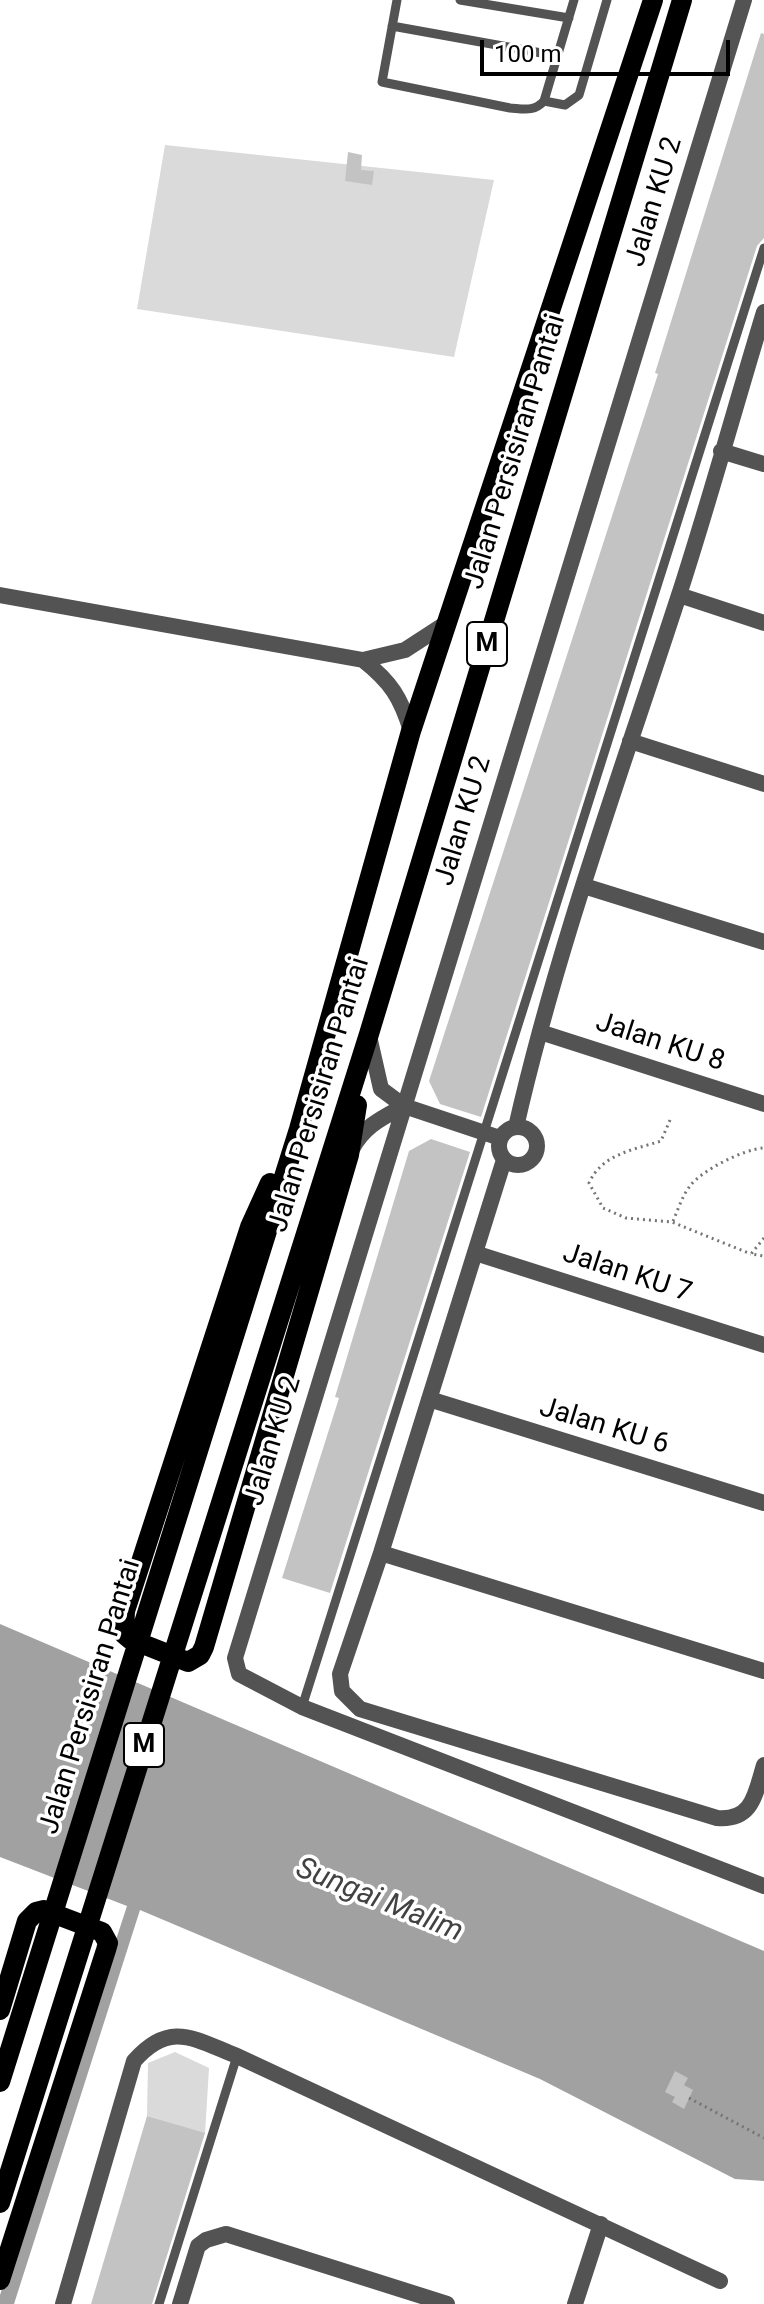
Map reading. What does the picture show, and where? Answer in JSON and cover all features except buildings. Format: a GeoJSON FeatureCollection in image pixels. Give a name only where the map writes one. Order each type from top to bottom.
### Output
{"type":"FeatureCollection","features":[{"type":"Feature","properties":{"kind":"main road","name":"Jalan Persisiran Pantai"},"geometry":{"type":"LineString","coordinates":[[0,2082],[299,1129],[411,731],[652,0]]}},
{"type":"Feature","properties":{"kind":"main road","name":"Jalan Persisiran Pantai"},"geometry":{"type":"LineString","coordinates":[[0,2203],[369,1034],[684,0]]}},
{"type":"Feature","properties":{"kind":"main road"},"geometry":{"type":"LineString","coordinates":[[299,1129],[250,1227],[125,1611],[124,1634],[130,1639],[188,1662],[200,1655],[349,1155],[369,1034]]}},
{"type":"Feature","properties":{"kind":"main road"},"geometry":{"type":"LineString","coordinates":[[0,2010],[31,1915],[44,1910],[106,1936],[106,1950],[0,2280]]}},
{"type":"Feature","properties":{"kind":"street","name":"Jalan KU 2"},"geometry":{"type":"LineString","coordinates":[[302,1707],[239,1674],[235,1658],[744,0]]}},
{"type":"Feature","properties":{"kind":"street"},"geometry":{"type":"LineString","coordinates":[[516,1127],[540,1032],[584,886],[679,595],[764,312]]}},
{"type":"Feature","properties":{"kind":"street"},"geometry":{"type":"LineString","coordinates":[[721,451],[764,464]]}},
{"type":"Feature","properties":{"kind":"street"},"geometry":{"type":"LineString","coordinates":[[0,595],[363,660],[405,650],[445,624]]}},
{"type":"Feature","properties":{"kind":"street"},"geometry":{"type":"LineString","coordinates":[[679,595],[764,623]]}},
{"type":"Feature","properties":{"kind":"street"},"geometry":{"type":"LineString","coordinates":[[363,660],[384,677],[396,692],[411,731]]}},
{"type":"Feature","properties":{"kind":"street"},"geometry":{"type":"LineString","coordinates":[[630,741],[764,784]]}},
{"type":"Feature","properties":{"kind":"street"},"geometry":{"type":"LineString","coordinates":[[584,886],[764,942]]}},
{"type":"Feature","properties":{"kind":"street","name":"Jalan KU 8"},"geometry":{"type":"LineString","coordinates":[[540,1032],[764,1104]]}},
{"type":"Feature","properties":{"kind":"street"},"geometry":{"type":"LineString","coordinates":[[369,1034],[381,1089],[404,1106],[500,1138]]}},
{"type":"Feature","properties":{"kind":"street"},"geometry":{"type":"LineString","coordinates":[[349,1155],[359,1135],[404,1106]]}},
{"type":"Feature","properties":{"kind":"street"},"geometry":{"type":"LineString","coordinates":[[523,1127],[533,1134],[536,1153],[522,1165],[509,1163],[499,1149],[500,1138],[507,1130],[523,1127]]}},
{"type":"Feature","properties":{"kind":"street"},"geometry":{"type":"LineString","coordinates":[[504,1160],[340,1674],[342,1691],[360,1709],[717,1818],[730,1819],[746,1812],[753,1802],[764,1765]]}},
{"type":"Feature","properties":{"kind":"street","name":"Jalan KU 7"},"geometry":{"type":"LineString","coordinates":[[475,1253],[764,1345]]}},
{"type":"Feature","properties":{"kind":"street","name":"Jalan KU 6"},"geometry":{"type":"LineString","coordinates":[[429,1399],[764,1503]]}},
{"type":"Feature","properties":{"kind":"street"},"geometry":{"type":"LineString","coordinates":[[381,1553],[764,1671]]}},
{"type":"Feature","properties":{"kind":"street"},"geometry":{"type":"LineString","coordinates":[[302,1707],[764,1886]]}},
{"type":"Feature","properties":{"kind":"street"},"geometry":{"type":"LineString","coordinates":[[63,2304],[134,2061],[147,2047],[162,2038],[182,2034],[237,2056],[720,2281]]}},
{"type":"Feature","properties":{"kind":"street"},"geometry":{"type":"LineString","coordinates":[[575,2304],[601,2224]]}},
{"type":"Feature","properties":{"kind":"street"},"geometry":{"type":"LineString","coordinates":[[180,2304],[198,2246],[226,2234],[447,2304]]}},
{"type":"Feature","properties":{"kind":"lane"},"geometry":{"type":"LineString","coordinates":[[397,0],[382,82],[510,108],[537,109],[544,101],[574,0]]}},
{"type":"Feature","properties":{"kind":"lane"},"geometry":{"type":"LineString","coordinates":[[460,0],[569,18]]}},
{"type":"Feature","properties":{"kind":"lane"},"geometry":{"type":"LineString","coordinates":[[544,101],[565,105],[579,95],[607,0]]}},
{"type":"Feature","properties":{"kind":"lane"},"geometry":{"type":"LineString","coordinates":[[392,26],[558,56]]}},
{"type":"Feature","properties":{"kind":"lane"},"geometry":{"type":"LineString","coordinates":[[302,1707],[764,248]]}},
{"type":"Feature","properties":{"kind":"lane"},"geometry":{"type":"LineString","coordinates":[[159,2304],[237,2056]]}},
{"type":"Feature","properties":{"kind":"path"},"geometry":{"type":"LineString","coordinates":[[670,1120],[661,1141],[614,1156],[595,1170],[589,1183],[603,1208],[626,1218],[672,1222],[751,1254],[764,1256]]}},
{"type":"Feature","properties":{"kind":"path"},"geometry":{"type":"LineString","coordinates":[[672,1222],[690,1186],[710,1169],[764,1148]]}},
{"type":"Feature","properties":{"kind":"path"},"geometry":{"type":"LineString","coordinates":[[751,1254],[764,1238]]}},
{"type":"Feature","properties":{"kind":"path"},"geometry":{"type":"LineString","coordinates":[[689,2098],[764,2138]]}},
{"type":"Feature","properties":{"kind":"shaded area"},"geometry":{"type":"Polygon","coordinates":[[[165,145],[494,180],[454,357],[137,309],[165,145]]]}},
{"type":"Feature","properties":{"kind":"shaded area"},"geometry":{"type":"Polygon","coordinates":[[[175,2052],[209,2068],[205,2134],[147,2116],[148,2063],[175,2052]]]}},
{"type":"Feature","properties":{"kind":"water","name":"Sungai Malim"},"geometry":{"type":"Polygon","coordinates":[[[0,1624],[764,1951],[764,2181],[735,2179],[540,2079],[140,1910],[14,2304],[0,2304],[0,2295],[127,1906],[0,1857],[0,1624]]]}}]}
